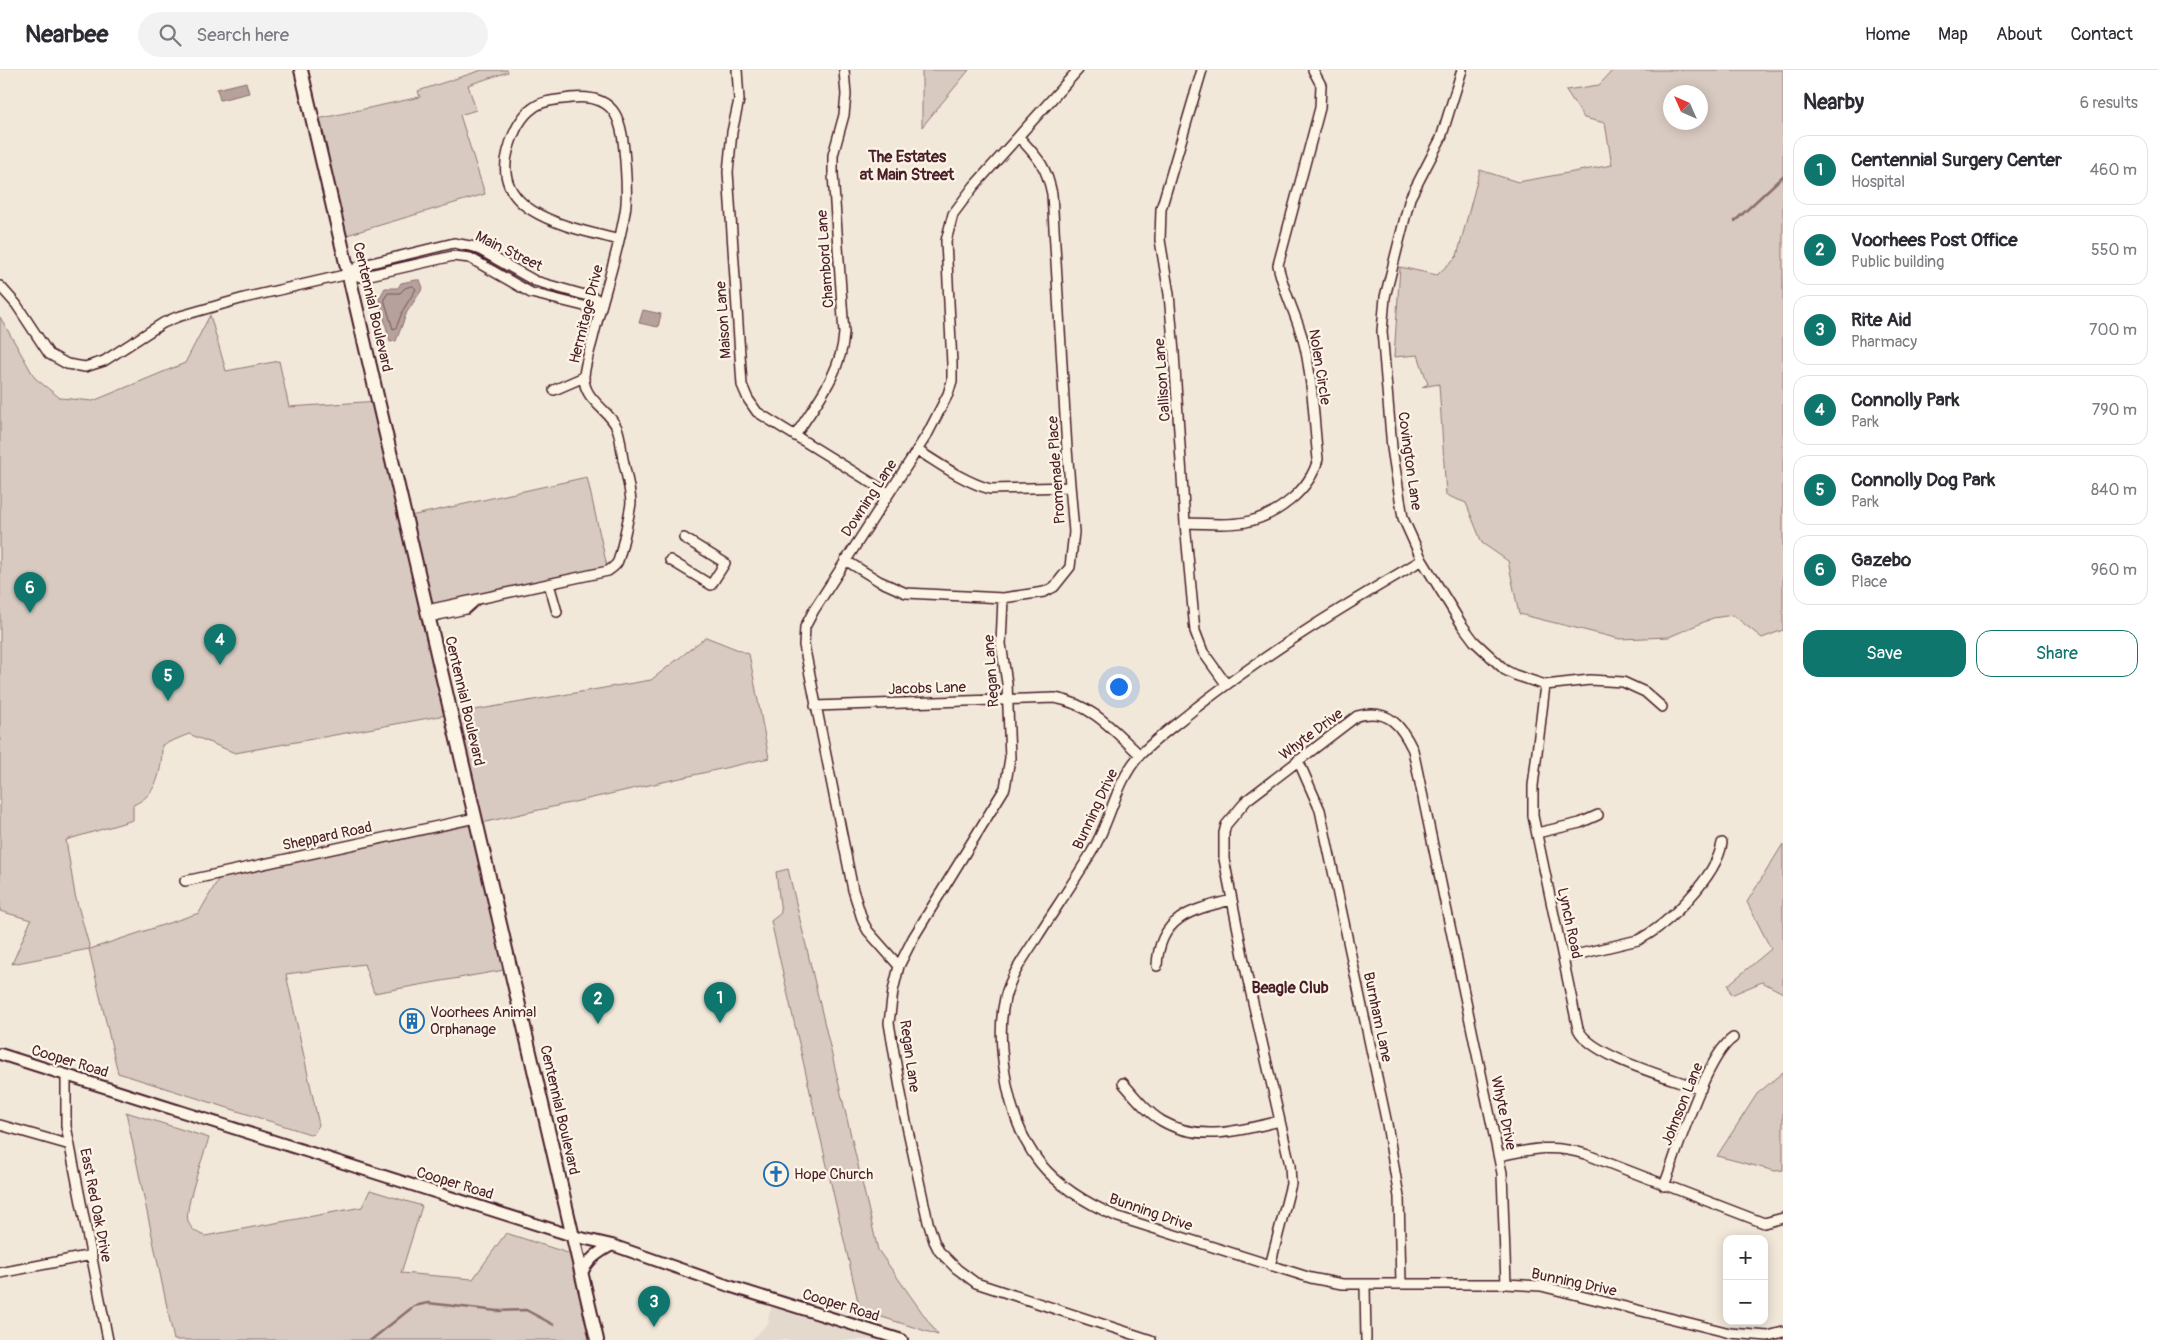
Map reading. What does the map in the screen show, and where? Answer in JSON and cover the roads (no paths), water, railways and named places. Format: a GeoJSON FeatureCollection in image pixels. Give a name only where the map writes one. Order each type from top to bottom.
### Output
{"type":"FeatureCollection","features":[{"type":"Feature","properties":{"kind":"main road","name":"Centennial Boulevard"},"geometry":{"type":"LineString","coordinates":[[301,70],[597,1340]]}},
{"type":"Feature","properties":{"kind":"street","name":"Maison Lane"},"geometry":{"type":"LineString","coordinates":[[737,70],[740,100],[732,132],[728,172],[742,385],[748,399],[758,412],[888,494]]}},
{"type":"Feature","properties":{"kind":"street","name":"Chambord Lane"},"geometry":{"type":"LineString","coordinates":[[795,436],[837,368],[843,351],[844,333],[833,155],[844,115],[846,94],[844,70]]}},
{"type":"Feature","properties":{"kind":"street","name":"Downing Lane"},"geometry":{"type":"LineString","coordinates":[[899,966],[877,943],[863,922],[853,890],[815,706],[803,635],[814,610],[917,450],[944,402],[952,381],[946,241],[949,227],[961,201],[1078,70]]}},
{"type":"Feature","properties":{"kind":"street","name":"Callison Lane"},"geometry":{"type":"LineString","coordinates":[[1202,70],[1165,193],[1161,209],[1160,227],[1174,353],[1185,523],[1195,630],[1203,652],[1226,684]]}},
{"type":"Feature","properties":{"kind":"street","name":"Nolen Circle"},"geometry":{"type":"LineString","coordinates":[[1185,523],[1234,523],[1259,518],[1293,498],[1311,479],[1315,470],[1318,458],[1306,353],[1299,324],[1280,277],[1278,265],[1320,108],[1321,85],[1313,70]]}},
{"type":"Feature","properties":{"kind":"street","name":"Covington Lane"},"geometry":{"type":"LineString","coordinates":[[1462,70],[1441,138],[1410,198],[1393,260],[1382,318],[1392,448],[1399,497],[1410,536],[1422,560],[1462,625],[1494,661],[1515,675],[1545,685],[1590,680],[1623,682],[1645,692],[1662,707]]}},
{"type":"Feature","properties":{"kind":"street","name":"Hermitage Drive"},"geometry":{"type":"LineString","coordinates":[[428,613],[466,609],[477,599],[608,571],[618,563],[631,504],[617,428],[608,414],[596,405],[588,392],[584,377],[601,304],[619,240],[626,210],[627,184],[623,130],[614,111],[601,101],[586,97],[552,100],[534,107],[522,120],[510,145],[505,163],[508,180],[515,195],[526,208],[541,218],[619,240]]}},
{"type":"Feature","properties":{"kind":"street","name":"Promenade Place"},"geometry":{"type":"LineString","coordinates":[[846,560],[878,581],[906,593],[1003,598],[1044,592],[1054,587],[1070,567],[1074,532],[1052,194],[1048,173],[1042,162],[1019,137]]}},
{"type":"Feature","properties":{"kind":"street","name":"Main Street"},"geometry":{"type":"LineString","coordinates":[[0,286],[16,304],[49,354],[67,364],[85,367],[104,361],[163,323],[177,317],[244,298],[349,274],[360,266],[454,243],[475,247],[535,281],[595,298],[601,304],[592,308],[531,293],[470,258],[453,256],[361,277],[349,274]]}},
{"type":"Feature","properties":{"kind":"street"},"geometry":{"type":"LineString","coordinates":[[554,390],[584,377]]}},
{"type":"Feature","properties":{"kind":"street"},"geometry":{"type":"LineString","coordinates":[[917,450],[963,478],[978,486],[990,489],[1070,487]]}},
{"type":"Feature","properties":{"kind":"street"},"geometry":{"type":"LineString","coordinates":[[670,560],[711,585],[725,563],[684,538]]}},
{"type":"Feature","properties":{"kind":"street","name":"Bunning Drive"},"geometry":{"type":"LineString","coordinates":[[1422,560],[1340,608],[1257,661],[1140,755],[1126,775],[1094,848],[1019,966],[1005,998],[1001,1049],[1014,1118],[1030,1148],[1051,1175],[1071,1193],[1094,1207],[1118,1217],[1311,1278],[1342,1284],[1365,1285],[1506,1284],[1541,1286],[1730,1333],[1768,1336],[1783,1332]]}},
{"type":"Feature","properties":{"kind":"street"},"geometry":{"type":"LineString","coordinates":[[549,584],[557,612]]}},
{"type":"Feature","properties":{"kind":"street","name":"Regan Lane"},"geometry":{"type":"LineString","coordinates":[[1003,598],[1001,644],[1008,700],[1010,758],[1006,788],[913,938],[899,966],[893,991],[889,1023],[909,1136],[928,1222],[939,1251],[957,1269],[976,1284],[1151,1340]]}},
{"type":"Feature","properties":{"kind":"street","name":"Lynch Road"},"geometry":{"type":"LineString","coordinates":[[1545,685],[1532,809],[1578,1029],[1586,1041],[1607,1054],[1701,1089]]}},
{"type":"Feature","properties":{"kind":"street","name":"Jacobs Lane"},"geometry":{"type":"LineString","coordinates":[[815,706],[1055,698],[1072,701],[1098,716],[1140,755]]}},
{"type":"Feature","properties":{"kind":"street","name":"Whyte Drive"},"geometry":{"type":"LineString","coordinates":[[1270,1266],[1291,1184],[1290,1165],[1232,900],[1222,844],[1226,825],[1246,800],[1357,716],[1371,714],[1390,718],[1403,731],[1413,750],[1502,1173],[1506,1284]]}},
{"type":"Feature","properties":{"kind":"street","name":"Burnham Lane"},"geometry":{"type":"LineString","coordinates":[[1298,760],[1320,810],[1387,1124],[1399,1197],[1401,1284]]}},
{"type":"Feature","properties":{"kind":"street"},"geometry":{"type":"LineString","coordinates":[[1537,833],[1580,823],[1598,816]]}},
{"type":"Feature","properties":{"kind":"street","name":"Sheppard Road"},"geometry":{"type":"LineString","coordinates":[[185,881],[475,818]]}},
{"type":"Feature","properties":{"kind":"street"},"geometry":{"type":"LineString","coordinates":[[1563,958],[1638,940],[1646,936],[1671,916],[1695,890],[1717,860],[1722,843]]}},
{"type":"Feature","properties":{"kind":"street"},"geometry":{"type":"LineString","coordinates":[[1157,966],[1158,949],[1161,939],[1174,922],[1185,913],[1197,908],[1232,900]]}},
{"type":"Feature","properties":{"kind":"street","name":"Johnson Lane"},"geometry":{"type":"LineString","coordinates":[[1664,1186],[1701,1089],[1718,1052],[1733,1038]]}},
{"type":"Feature","properties":{"kind":"street","name":"Cooper Road"},"geometry":{"type":"LineString","coordinates":[[0,1054],[573,1236],[612,1245],[728,1286],[902,1340]]}},
{"type":"Feature","properties":{"kind":"street","name":"East Red Oak Drive"},"geometry":{"type":"LineString","coordinates":[[66,1075],[66,1126],[108,1340]]}},
{"type":"Feature","properties":{"kind":"street"},"geometry":{"type":"LineString","coordinates":[[1123,1084],[1163,1122],[1185,1130],[1215,1134],[1280,1121]]}},
{"type":"Feature","properties":{"kind":"street"},"geometry":{"type":"LineString","coordinates":[[0,1125],[70,1145]]}},
{"type":"Feature","properties":{"kind":"street"},"geometry":{"type":"LineString","coordinates":[[1499,1156],[1541,1147],[1560,1147],[1585,1154],[1764,1223],[1783,1218]]}},
{"type":"Feature","properties":{"kind":"street"},"geometry":{"type":"LineString","coordinates":[[582,1274],[588,1261],[612,1245]]}},
{"type":"Feature","properties":{"kind":"street"},"geometry":{"type":"LineString","coordinates":[[0,1274],[92,1255]]}},
{"type":"Feature","properties":{"kind":"street"},"geometry":{"type":"LineString","coordinates":[[1365,1285],[1366,1340]]}},
{"type":"Feature","properties":{"kind":"water"},"geometry":{"type":"Polygon","coordinates":[[[246,82],[249,93],[220,100],[217,89],[246,82]]]}},
{"type":"Feature","properties":{"kind":"water"},"geometry":{"type":"Polygon","coordinates":[[[420,280],[423,288],[407,312],[396,341],[390,342],[379,299],[385,288],[398,288],[401,283],[420,280]]]}},
{"type":"Feature","properties":{"kind":"water"},"geometry":{"type":"Polygon","coordinates":[[[643,310],[661,314],[658,327],[639,323],[643,310]]]}},
{"type":"Feature","properties":{"kind":"waterway"},"geometry":{"type":"LineString","coordinates":[[1735,221],[1783,176]]}},
{"type":"Feature","properties":{"kind":"waterway"},"geometry":{"type":"LineString","coordinates":[[371,1340],[414,1306],[428,1303],[497,1311],[526,1310],[554,1325]]}},
{"type":"Feature","properties":{"kind":"place","name":"Gazebo"},"geometry":{"type":"Point","coordinates":[30,613]}},
{"type":"Feature","properties":{"kind":"place","name":"Connolly Park"},"geometry":{"type":"Point","coordinates":[220,665]}},
{"type":"Feature","properties":{"kind":"place","name":"Connolly Dog Park"},"geometry":{"type":"Point","coordinates":[168,701]}},
{"type":"Feature","properties":{"kind":"place","name":"Voorhees Animal Orphanage"},"geometry":{"type":"Point","coordinates":[412,1021]}},
{"type":"Feature","properties":{"kind":"place","name":"Centennial Surgery Center"},"geometry":{"type":"Point","coordinates":[720,1023]}},
{"type":"Feature","properties":{"kind":"place","name":"Voorhees Post Office"},"geometry":{"type":"Point","coordinates":[598,1024]}},
{"type":"Feature","properties":{"kind":"place","name":"Hope Church"},"geometry":{"type":"Point","coordinates":[776,1174]}},
{"type":"Feature","properties":{"kind":"place","name":"Rite Aid"},"geometry":{"type":"Point","coordinates":[654,1327]}},
{"type":"Feature","properties":{"kind":"district","name":"The Estates at Main Street"},"geometry":{"type":"Point","coordinates":[907,165]}},
{"type":"Feature","properties":{"kind":"district","name":"Beagle Club"},"geometry":{"type":"Point","coordinates":[1290,987]}}]}
